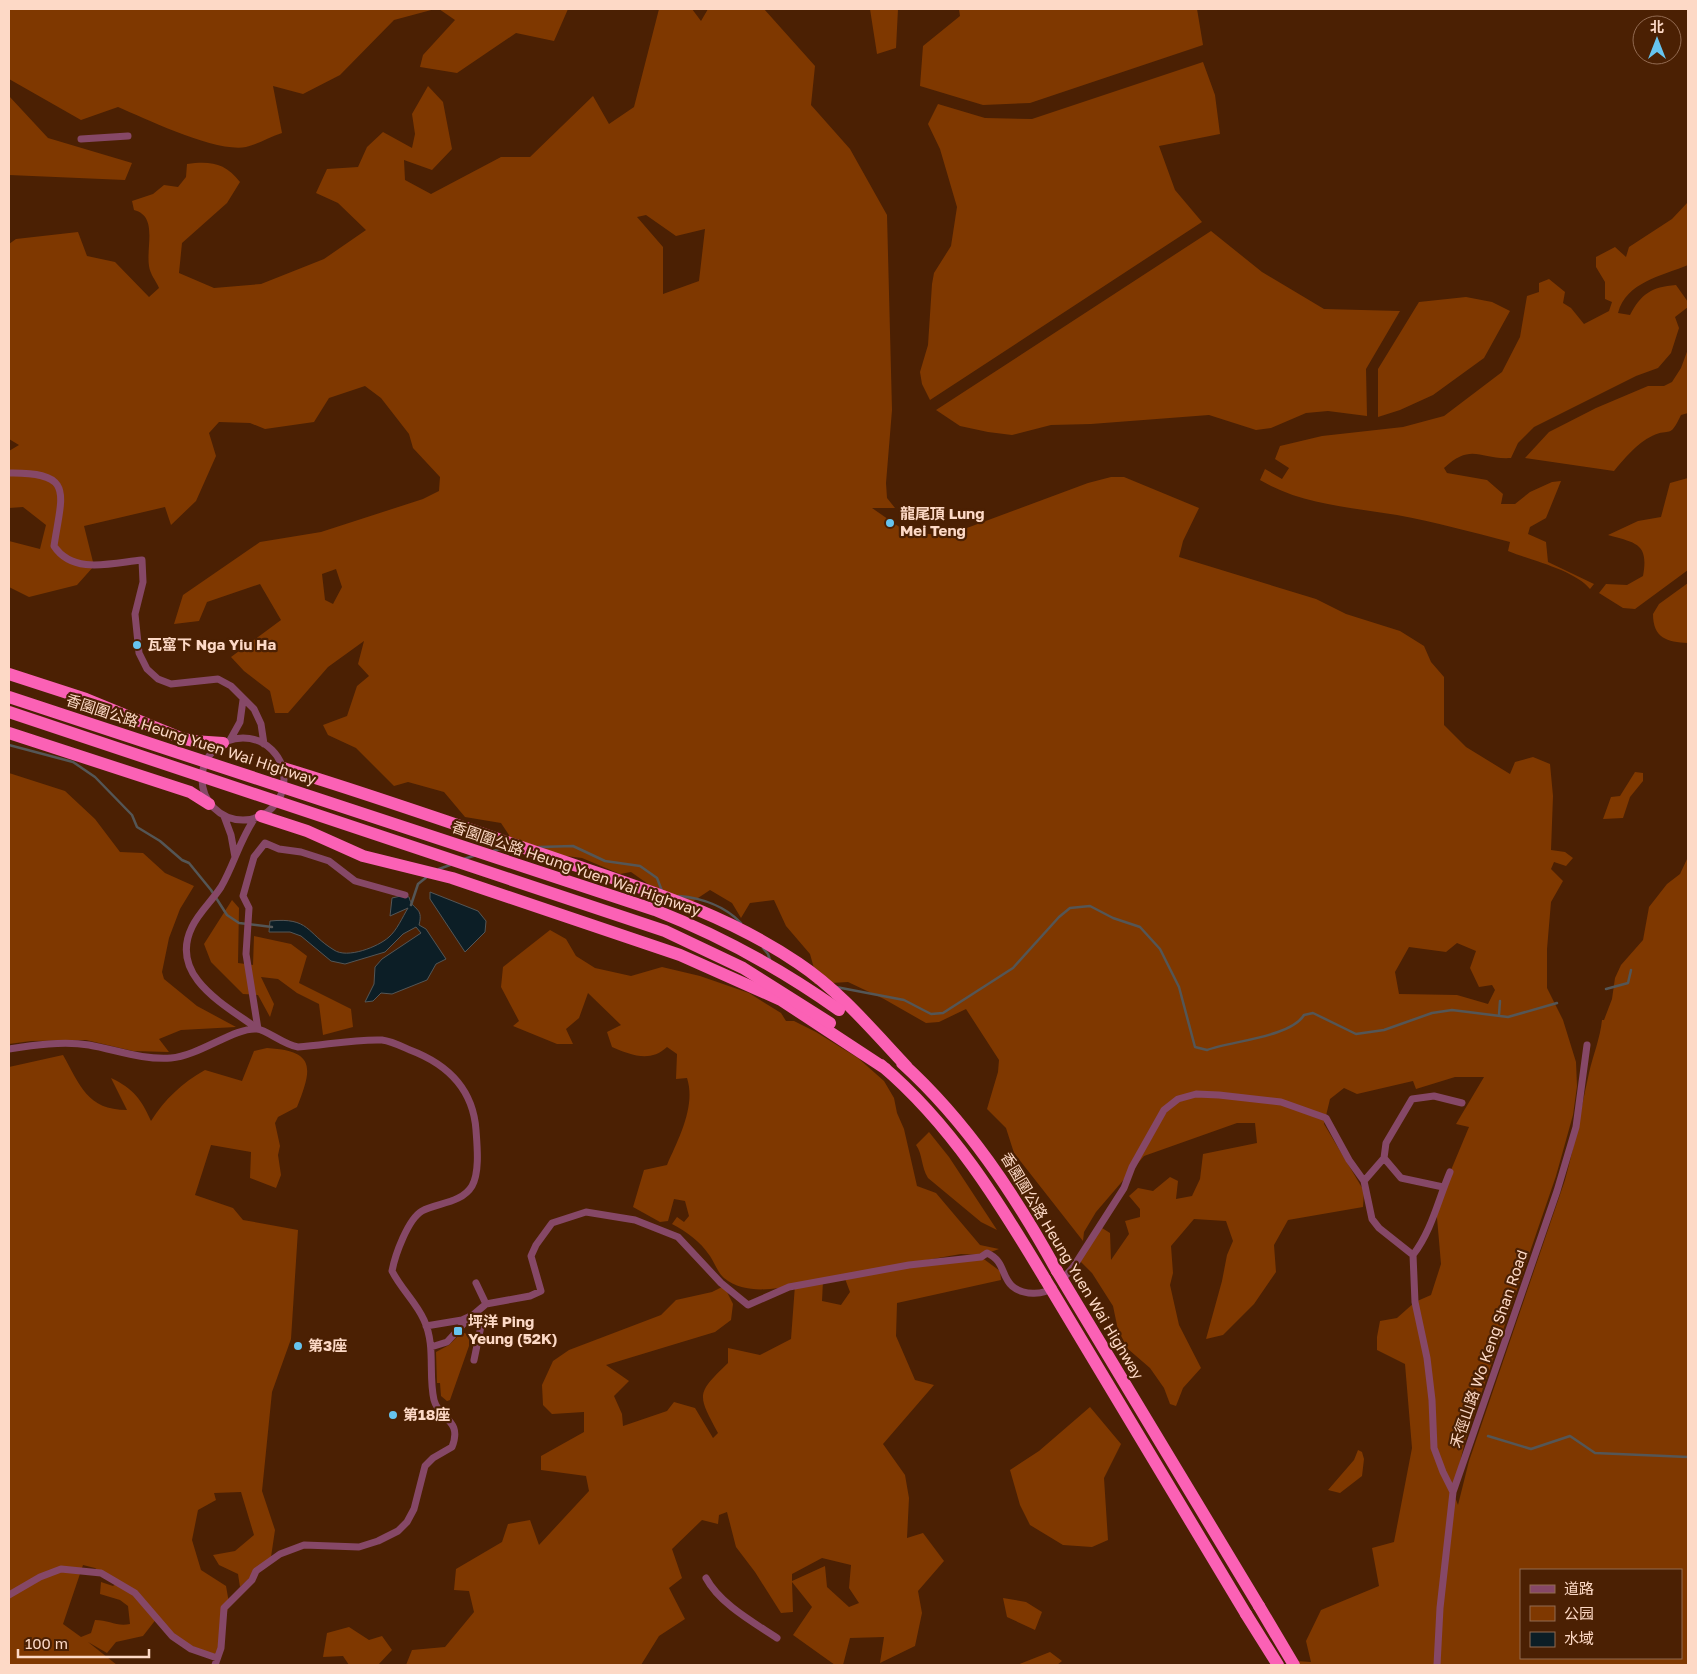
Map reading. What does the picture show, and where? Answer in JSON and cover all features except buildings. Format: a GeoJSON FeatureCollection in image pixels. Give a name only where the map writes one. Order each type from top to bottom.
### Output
{"type":"FeatureCollection","features":[{"type":"Feature","properties":{"kind":"highway"},"geometry":{"type":"LineString","coordinates":[[9,674],[86,698],[193,741],[227,742]]}},
{"type":"Feature","properties":{"kind":"highway","name":"香園圍公路 Heung Yuen Wai Highway"},"geometry":{"type":"LineString","coordinates":[[9,697],[675,918],[711,933],[758,957],[842,1006],[943,1104],[986,1156],[1023,1212],[1294,1665]]}},
{"type":"Feature","properties":{"kind":"highway","name":"香園圍公路 Heung Yuen Wai Highway"},"geometry":{"type":"LineString","coordinates":[[9,712],[665,931],[744,968],[828,1026],[886,1070],[938,1123],[965,1155],[1002,1208],[1278,1665]]}},
{"type":"Feature","properties":{"kind":"highway"},"geometry":{"type":"LineString","coordinates":[[9,734],[190,792],[209,804]]}},
{"type":"Feature","properties":{"kind":"highway"},"geometry":{"type":"LineString","coordinates":[[283,768],[346,787],[706,912],[756,937],[798,962],[842,1006]]}},
{"type":"Feature","properties":{"kind":"highway"},"geometry":{"type":"LineString","coordinates":[[258,817],[307,831],[363,856],[452,878],[671,951],[774,997],[828,1026]]}},
{"type":"Feature","properties":{"kind":"street"},"geometry":{"type":"LineString","coordinates":[[81,139],[128,136]]}},
{"type":"Feature","properties":{"kind":"street"},"geometry":{"type":"LineString","coordinates":[[9,473],[36,473],[52,480],[59,487],[61,506],[54,546],[69,561],[82,566],[142,560],[143,582],[135,614],[138,645],[143,662],[158,679],[180,684],[218,679],[231,686],[243,700],[250,703],[257,715],[264,744]]}},
{"type":"Feature","properties":{"kind":"street"},"geometry":{"type":"LineString","coordinates":[[227,742],[240,722],[243,700]]}},
{"type":"Feature","properties":{"kind":"street"},"geometry":{"type":"LineString","coordinates":[[242,738],[264,744],[272,750],[283,768],[282,792],[274,806],[258,817],[241,820],[224,816],[209,804],[202,788],[202,770],[210,754],[227,742],[242,738]]}},
{"type":"Feature","properties":{"kind":"street"},"geometry":{"type":"LineString","coordinates":[[224,816],[231,835],[235,857]]}},
{"type":"Feature","properties":{"kind":"street"},"geometry":{"type":"LineString","coordinates":[[9,1595],[40,1577],[62,1569],[101,1573],[135,1593],[172,1636],[191,1649],[216,1662],[221,1648],[224,1608],[252,1580],[256,1571],[280,1554],[304,1545],[323,1544],[354,1547],[378,1541],[398,1531],[407,1522],[416,1504],[425,1466],[433,1458],[449,1451],[454,1442],[452,1422],[434,1401],[431,1347],[426,1326],[392,1271],[411,1220],[423,1211],[456,1200],[469,1190],[474,1181],[476,1171],[475,1121],[468,1097],[452,1073],[421,1054],[384,1040],[298,1047],[288,1045],[258,1029],[214,998],[192,975],[187,960],[187,942],[190,930],[217,893],[258,817]]}},
{"type":"Feature","properties":{"kind":"street"},"geometry":{"type":"LineString","coordinates":[[258,1029],[246,954],[249,908],[243,896],[254,857],[265,844],[280,849],[301,852],[329,861],[360,883],[405,895]]}},
{"type":"Feature","properties":{"kind":"street"},"geometry":{"type":"LineString","coordinates":[[9,1049],[34,1045],[87,1045],[143,1058],[173,1058],[197,1052],[240,1032],[258,1029]]}},
{"type":"Feature","properties":{"kind":"street","name":"禾徑山路 Wo Keng Shan Road"},"geometry":{"type":"LineString","coordinates":[[1438,1665],[1440,1608],[1453,1492],[1558,1192],[1576,1127],[1587,1045]]}},
{"type":"Feature","properties":{"kind":"street"},"geometry":{"type":"LineString","coordinates":[[426,1326],[462,1320],[486,1304],[530,1296],[541,1291],[531,1256],[536,1245],[552,1223],[586,1212],[635,1220],[678,1237],[721,1283],[748,1305],[789,1287],[909,1265],[981,1258],[986,1252],[1000,1263],[1011,1285],[1020,1291],[1035,1294],[1048,1292],[1074,1266],[1124,1188],[1132,1166],[1164,1110],[1178,1098],[1196,1094],[1281,1102],[1326,1118],[1349,1160],[1364,1181],[1372,1219],[1379,1228],[1413,1255]]}},
{"type":"Feature","properties":{"kind":"street"},"geometry":{"type":"LineString","coordinates":[[1364,1181],[1384,1158],[1386,1143],[1412,1099],[1434,1096],[1462,1103]]}},
{"type":"Feature","properties":{"kind":"street"},"geometry":{"type":"LineString","coordinates":[[1384,1158],[1401,1178],[1443,1187]]}},
{"type":"Feature","properties":{"kind":"street"},"geometry":{"type":"LineString","coordinates":[[1450,1172],[1437,1200],[1433,1220],[1423,1241],[1413,1255],[1416,1302],[1427,1358],[1432,1400],[1434,1448],[1453,1492]]}},
{"type":"Feature","properties":{"kind":"street"},"geometry":{"type":"LineString","coordinates":[[476,1283],[486,1304]]}},
{"type":"Feature","properties":{"kind":"street"},"geometry":{"type":"LineString","coordinates":[[431,1347],[447,1342],[470,1316]]}},
{"type":"Feature","properties":{"kind":"street"},"geometry":{"type":"LineString","coordinates":[[470,1316],[481,1326],[474,1360]]}},
{"type":"Feature","properties":{"kind":"street"},"geometry":{"type":"LineString","coordinates":[[706,1578],[710,1586],[740,1613],[777,1638]]}},
{"type":"Feature","properties":{"kind":"green space"},"geometry":{"type":"Polygon","coordinates":[[[9,9],[435,9],[394,20],[340,75],[303,94],[273,86],[282,133],[251,146],[233,147],[218,145],[182,134],[118,107],[81,120],[9,79],[9,9]]]}},
{"type":"Feature","properties":{"kind":"green space"},"geometry":{"type":"Polygon","coordinates":[[[439,9],[568,9],[554,41],[516,33],[457,73],[420,67],[423,55],[455,20],[439,9]]]}},
{"type":"Feature","properties":{"kind":"green space"},"geometry":{"type":"Polygon","coordinates":[[[659,9],[692,9],[701,21],[708,9],[764,9],[815,66],[811,105],[850,149],[887,215],[892,410],[886,483],[887,498],[895,508],[872,508],[908,533],[948,535],[1088,483],[1111,477],[1124,477],[1199,508],[1183,541],[1179,557],[1316,599],[1346,614],[1400,631],[1424,646],[1431,662],[1444,677],[1444,725],[1466,747],[1510,774],[1515,762],[1533,757],[1550,764],[1553,796],[1551,850],[1565,852],[1573,858],[1566,866],[1554,862],[1551,869],[1563,881],[1551,902],[1547,949],[1547,988],[1563,1020],[1576,1062],[1577,1086],[1573,1115],[1556,1176],[1465,1441],[1453,1492],[1458,1505],[1469,1461],[1565,1180],[1602,1020],[1604,1020],[1612,999],[1615,978],[1621,965],[1643,940],[1649,907],[1667,884],[1680,874],[1688,857],[1688,1665],[1299,1665],[1296,1661],[1311,1662],[1306,1641],[1321,1610],[1379,1586],[1372,1548],[1394,1542],[1412,1448],[1405,1364],[1377,1350],[1380,1321],[1397,1318],[1415,1302],[1431,1295],[1441,1264],[1436,1206],[1469,1127],[1456,1124],[1484,1077],[1455,1077],[1416,1089],[1413,1081],[1357,1094],[1344,1088],[1330,1099],[1324,1124],[1364,1191],[1363,1207],[1288,1220],[1274,1245],[1276,1272],[1254,1304],[1223,1335],[1206,1339],[1227,1255],[1233,1241],[1226,1221],[1194,1219],[1171,1246],[1173,1273],[1170,1285],[1179,1325],[1201,1368],[1183,1388],[1176,1406],[1170,1404],[1164,1388],[1150,1368],[1128,1349],[1118,1330],[1113,1306],[1092,1273],[1080,1261],[1102,1228],[1110,1233],[1111,1260],[1129,1234],[1125,1221],[1140,1217],[1140,1209],[1129,1196],[1138,1188],[1153,1191],[1170,1177],[1178,1181],[1176,1199],[1192,1196],[1200,1179],[1203,1154],[1257,1143],[1255,1123],[1237,1123],[1144,1156],[1096,1212],[1084,1232],[1083,1241],[1014,1153],[1006,1128],[987,1109],[998,1072],[999,1060],[966,1009],[939,1022],[926,1023],[884,999],[848,982],[814,984],[817,979],[810,954],[786,926],[774,900],[750,903],[741,918],[732,903],[710,890],[692,902],[648,884],[631,872],[620,874],[582,858],[511,849],[509,835],[501,823],[465,817],[444,792],[408,782],[394,786],[356,748],[328,735],[323,725],[347,716],[357,686],[369,676],[358,664],[364,641],[328,667],[288,713],[275,713],[270,691],[244,671],[231,657],[281,620],[260,584],[207,602],[199,621],[174,624],[183,595],[260,542],[321,532],[423,499],[439,491],[440,477],[413,448],[409,434],[381,398],[365,386],[329,398],[314,422],[265,429],[250,423],[219,422],[209,433],[216,456],[196,501],[171,525],[165,507],[84,526],[94,566],[77,585],[29,597],[9,587],[9,541],[40,549],[46,525],[23,507],[9,508],[9,451],[19,445],[9,439],[9,244],[16,239],[78,232],[87,256],[115,262],[149,297],[159,288],[149,266],[149,225],[141,213],[134,210],[132,201],[153,194],[164,185],[178,187],[186,177],[187,164],[210,163],[223,167],[240,182],[227,203],[182,243],[179,273],[214,288],[261,284],[324,259],[366,230],[338,203],[316,193],[327,169],[358,167],[367,147],[383,132],[412,148],[415,134],[412,114],[428,86],[443,102],[452,149],[432,170],[404,160],[405,180],[431,194],[501,157],[530,157],[593,96],[609,124],[634,107],[659,9]],[[646,215],[637,217],[663,247],[663,294],[699,281],[705,229],[676,236],[646,215]],[[336,569],[322,574],[325,600],[333,604],[342,587],[336,569]],[[1457,943],[1446,952],[1409,947],[1395,972],[1399,994],[1457,995],[1488,1004],[1495,990],[1492,985],[1479,987],[1470,968],[1476,951],[1457,943]]]}},
{"type":"Feature","properties":{"kind":"green space"},"geometry":{"type":"Polygon","coordinates":[[[870,9],[898,9],[896,48],[877,54],[870,9]]]}},
{"type":"Feature","properties":{"kind":"green space"},"geometry":{"type":"Polygon","coordinates":[[[959,9],[1197,9],[1203,45],[1030,103],[983,105],[920,86],[923,46],[960,16],[959,9]]]}},
{"type":"Feature","properties":{"kind":"green space"},"geometry":{"type":"Polygon","coordinates":[[[1203,62],[1215,95],[1220,134],[1159,146],[1175,190],[1202,222],[930,400],[922,384],[920,372],[928,345],[932,284],[934,273],[951,246],[957,207],[940,149],[928,124],[938,104],[985,118],[1032,119],[1203,62]]]}},
{"type":"Feature","properties":{"kind":"green space"},"geometry":{"type":"Polygon","coordinates":[[[9,96],[48,138],[132,163],[125,180],[9,175],[9,96]]]}},
{"type":"Feature","properties":{"kind":"green space"},"geometry":{"type":"Polygon","coordinates":[[[1688,202],[1688,265],[1637,287],[1622,302],[1618,313],[1630,315],[1638,302],[1648,293],[1667,286],[1676,285],[1688,302],[1688,307],[1675,317],[1679,328],[1671,353],[1658,368],[1636,376],[1534,427],[1518,443],[1511,458],[1469,454],[1454,460],[1444,468],[1447,473],[1487,480],[1503,494],[1501,504],[1515,504],[1530,492],[1552,482],[1561,481],[1546,518],[1530,527],[1528,534],[1546,542],[1548,562],[1594,584],[1590,589],[1574,576],[1552,566],[1508,551],[1510,542],[1454,527],[1397,515],[1309,500],[1260,480],[1265,469],[1282,479],[1289,468],[1275,459],[1280,446],[1322,436],[1403,427],[1444,416],[1502,372],[1520,337],[1527,296],[1539,292],[1539,283],[1549,279],[1565,292],[1563,303],[1571,308],[1584,324],[1609,311],[1612,302],[1605,299],[1605,282],[1596,267],[1596,257],[1615,247],[1626,257],[1629,247],[1672,219],[1688,202]]]}},
{"type":"Feature","properties":{"kind":"green space"},"geometry":{"type":"Polygon","coordinates":[[[1211,231],[1262,272],[1324,309],[1400,311],[1366,369],[1367,416],[1328,411],[1306,413],[1271,428],[1256,430],[1209,415],[1091,424],[1051,425],[1012,435],[960,426],[936,410],[1211,231]]]}},
{"type":"Feature","properties":{"kind":"green space"},"geometry":{"type":"Polygon","coordinates":[[[1466,297],[1492,302],[1510,311],[1484,358],[1433,395],[1400,410],[1378,417],[1378,369],[1419,302],[1466,297]]]}},
{"type":"Feature","properties":{"kind":"green space"},"geometry":{"type":"Polygon","coordinates":[[[1688,349],[1688,413],[1681,415],[1674,428],[1669,432],[1652,436],[1641,443],[1614,471],[1525,458],[1549,432],[1596,408],[1648,386],[1664,386],[1672,382],[1681,368],[1688,349]]]}},
{"type":"Feature","properties":{"kind":"green space"},"geometry":{"type":"Polygon","coordinates":[[[1688,478],[1688,570],[1635,609],[1623,608],[1599,593],[1606,584],[1627,585],[1643,576],[1644,557],[1638,546],[1626,540],[1608,535],[1638,521],[1661,517],[1670,483],[1688,478]]]}},
{"type":"Feature","properties":{"kind":"green space"},"geometry":{"type":"Polygon","coordinates":[[[1688,583],[1688,643],[1668,640],[1656,629],[1653,614],[1659,604],[1688,583]]]}},
{"type":"Feature","properties":{"kind":"green space"},"geometry":{"type":"Polygon","coordinates":[[[1635,772],[1643,773],[1643,781],[1630,797],[1623,818],[1603,819],[1611,797],[1620,796],[1635,772]]]}},
{"type":"Feature","properties":{"kind":"green space"},"geometry":{"type":"Polygon","coordinates":[[[9,773],[65,791],[95,819],[120,852],[143,853],[165,873],[194,886],[180,909],[169,938],[162,972],[164,979],[197,1006],[236,1027],[181,1030],[159,1039],[169,1052],[133,1051],[86,1040],[31,1041],[9,1044],[9,773]]]}},
{"type":"Feature","properties":{"kind":"green space"},"geometry":{"type":"Polygon","coordinates":[[[232,900],[239,908],[238,963],[253,965],[254,936],[291,944],[307,956],[299,983],[351,1009],[353,1027],[323,1035],[319,1004],[297,993],[278,979],[261,977],[274,1004],[270,1017],[258,995],[243,994],[211,962],[204,944],[232,900]]]}},
{"type":"Feature","properties":{"kind":"green space"},"geometry":{"type":"Polygon","coordinates":[[[550,930],[566,939],[576,956],[595,968],[631,976],[662,967],[700,976],[749,993],[781,1013],[786,1021],[794,1021],[816,1032],[858,1058],[884,1081],[894,1098],[897,1113],[904,1129],[917,1186],[936,1193],[980,1245],[999,1249],[982,1255],[961,1254],[857,1272],[981,1257],[1000,1271],[1001,1280],[897,1303],[896,1336],[915,1380],[934,1385],[883,1444],[905,1475],[909,1498],[907,1538],[923,1533],[944,1561],[918,1591],[922,1613],[915,1646],[880,1663],[884,1637],[850,1638],[843,1665],[835,1665],[793,1635],[812,1607],[792,1582],[793,1612],[781,1613],[755,1572],[736,1547],[727,1512],[719,1515],[718,1524],[702,1520],[672,1549],[682,1578],[669,1588],[685,1619],[659,1636],[641,1665],[406,1665],[412,1650],[445,1647],[474,1612],[469,1591],[454,1590],[456,1569],[502,1542],[508,1524],[530,1520],[539,1545],[589,1491],[586,1476],[541,1470],[541,1456],[584,1432],[584,1412],[552,1414],[543,1405],[542,1385],[553,1361],[569,1350],[661,1315],[676,1300],[712,1292],[724,1286],[733,1304],[731,1320],[715,1332],[606,1365],[629,1381],[614,1396],[622,1414],[623,1426],[667,1411],[674,1402],[695,1408],[713,1438],[718,1433],[706,1410],[703,1395],[705,1388],[728,1363],[728,1348],[760,1355],[791,1339],[795,1285],[768,1289],[749,1289],[740,1287],[724,1278],[698,1241],[672,1224],[677,1217],[684,1222],[689,1216],[685,1201],[674,1199],[668,1221],[660,1222],[633,1207],[644,1170],[667,1165],[685,1122],[688,1111],[689,1089],[687,1078],[676,1079],[677,1054],[667,1047],[654,1055],[640,1056],[612,1047],[607,1032],[621,1025],[588,993],[579,1018],[566,1029],[573,1044],[557,1044],[513,1026],[519,1021],[501,987],[503,967],[550,930]],[[844,1276],[823,1281],[822,1301],[841,1305],[850,1292],[844,1276]],[[822,1558],[792,1574],[792,1581],[825,1566],[827,1587],[849,1607],[859,1603],[849,1588],[851,1565],[822,1558]]]}},
{"type":"Feature","properties":{"kind":"green space"},"geometry":{"type":"Polygon","coordinates":[[[267,1048],[283,1050],[302,1057],[306,1064],[306,1081],[297,1107],[278,1117],[275,1123],[280,1146],[278,1155],[281,1175],[276,1188],[250,1178],[251,1152],[211,1145],[195,1195],[233,1208],[243,1220],[298,1230],[291,1339],[272,1392],[262,1491],[275,1530],[271,1557],[240,1587],[238,1574],[219,1565],[213,1555],[235,1551],[254,1535],[241,1492],[214,1493],[216,1500],[198,1510],[192,1540],[201,1570],[226,1586],[229,1603],[217,1658],[188,1647],[157,1618],[143,1636],[116,1642],[107,1653],[88,1642],[117,1665],[9,1665],[9,1067],[63,1055],[80,1086],[94,1101],[113,1109],[127,1110],[111,1078],[126,1086],[136,1095],[151,1121],[175,1092],[205,1070],[242,1081],[254,1051],[267,1048]],[[83,1565],[63,1624],[81,1637],[91,1633],[95,1620],[121,1625],[130,1624],[128,1606],[120,1600],[100,1594],[101,1582],[113,1586],[117,1583],[95,1568],[83,1565]]]}},
{"type":"Feature","properties":{"kind":"green space"},"geometry":{"type":"Polygon","coordinates":[[[929,1132],[949,1157],[997,1230],[981,1222],[928,1178],[916,1145],[929,1132]]]}},
{"type":"Feature","properties":{"kind":"green space"},"geometry":{"type":"Polygon","coordinates":[[[462,1332],[469,1335],[469,1346],[450,1400],[447,1401],[441,1396],[440,1383],[437,1383],[436,1352],[449,1345],[462,1332]]]}},
{"type":"Feature","properties":{"kind":"green space"},"geometry":{"type":"Polygon","coordinates":[[[1090,1407],[1121,1444],[1104,1478],[1108,1540],[1092,1547],[1063,1545],[1030,1525],[1020,1505],[1010,1470],[1039,1451],[1090,1407]]]}},
{"type":"Feature","properties":{"kind":"green space"},"geometry":{"type":"Polygon","coordinates":[[[1358,1450],[1362,1452],[1364,1459],[1362,1476],[1340,1493],[1328,1490],[1354,1460],[1358,1450]]]}},
{"type":"Feature","properties":{"kind":"green space"},"geometry":{"type":"Polygon","coordinates":[[[1003,1598],[1026,1602],[1042,1612],[1035,1630],[1007,1617],[1003,1598]]]}},
{"type":"Feature","properties":{"kind":"green space"},"geometry":{"type":"Polygon","coordinates":[[[349,1627],[369,1640],[382,1636],[392,1650],[378,1665],[349,1665],[343,1656],[323,1657],[327,1633],[349,1627]]]}},
{"type":"Feature","properties":{"kind":"green space"},"geometry":{"type":"Polygon","coordinates":[[[1050,1652],[1062,1661],[1057,1665],[1017,1665],[1050,1652]]]}},
{"type":"Feature","properties":{"kind":"water"},"geometry":{"type":"Polygon","coordinates":[[[430,892],[478,911],[486,921],[485,932],[465,952],[430,899],[430,892]]]}},
{"type":"Feature","properties":{"kind":"water"},"geometry":{"type":"Polygon","coordinates":[[[405,895],[409,897],[410,901],[419,911],[419,925],[426,929],[446,959],[436,964],[427,980],[392,994],[381,993],[373,1001],[365,1002],[374,984],[375,967],[382,959],[421,933],[416,927],[403,934],[385,952],[345,964],[331,961],[301,936],[290,932],[269,932],[270,921],[293,921],[306,928],[334,950],[347,953],[362,951],[378,945],[394,931],[408,908],[390,916],[392,898],[405,895]]]}},
{"type":"Feature","properties":{"kind":"waterway"},"geometry":{"type":"LineString","coordinates":[[9,745],[73,762],[95,777],[132,815],[137,827],[160,841],[182,860],[189,863],[211,890],[227,915],[239,923],[272,927]]}},
{"type":"Feature","properties":{"kind":"waterway"},"geometry":{"type":"LineString","coordinates":[[539,847],[573,846],[605,861],[640,866],[657,878],[662,891]]}},
{"type":"Feature","properties":{"kind":"waterway"},"geometry":{"type":"LineString","coordinates":[[493,851],[507,847]]}},
{"type":"Feature","properties":{"kind":"waterway"},"geometry":{"type":"LineString","coordinates":[[464,859],[476,855]]}},
{"type":"Feature","properties":{"kind":"waterway"},"geometry":{"type":"LineString","coordinates":[[439,869],[450,865]]}},
{"type":"Feature","properties":{"kind":"waterway"},"geometry":{"type":"LineString","coordinates":[[411,905],[418,884],[428,876]]}},
{"type":"Feature","properties":{"kind":"waterway"},"geometry":{"type":"LineString","coordinates":[[679,896],[712,904],[728,912],[741,923]]}},
{"type":"Feature","properties":{"kind":"waterway"},"geometry":{"type":"LineString","coordinates":[[836,987],[904,1000],[931,1014],[943,1013],[1013,968],[1059,917],[1070,908],[1090,906],[1113,918],[1140,927],[1160,949],[1179,987],[1195,1047],[1207,1050],[1274,1033],[1287,1028],[1304,1015],[1313,1013],[1356,1034],[1384,1030],[1432,1013],[1452,1010],[1508,1017],[1557,1003]]}},
{"type":"Feature","properties":{"kind":"waterway"},"geometry":{"type":"LineString","coordinates":[[763,948],[770,960]]}},
{"type":"Feature","properties":{"kind":"waterway"},"geometry":{"type":"LineString","coordinates":[[1606,989],[1628,983],[1631,970]]}},
{"type":"Feature","properties":{"kind":"waterway"},"geometry":{"type":"LineString","coordinates":[[1499,1015],[1500,1001]]}},
{"type":"Feature","properties":{"kind":"waterway"},"geometry":{"type":"LineString","coordinates":[[1488,1436],[1531,1449],[1570,1436],[1595,1453],[1688,1457]]}},
{"type":"Feature","properties":{"kind":"place","name":"龍尾頂 Lung Mei Teng"},"geometry":{"type":"Point","coordinates":[890,523]}},
{"type":"Feature","properties":{"kind":"place","name":"瓦窰下 Nga Yiu Ha"},"geometry":{"type":"Point","coordinates":[137,645]}},
{"type":"Feature","properties":{"kind":"place","name":"坪洋 Ping Yeung (52K)"},"geometry":{"type":"Point","coordinates":[458,1331]}},
{"type":"Feature","properties":{"kind":"place","name":"第3座"},"geometry":{"type":"Point","coordinates":[298,1346]}},
{"type":"Feature","properties":{"kind":"place","name":"第18座"},"geometry":{"type":"Point","coordinates":[393,1415]}}]}
